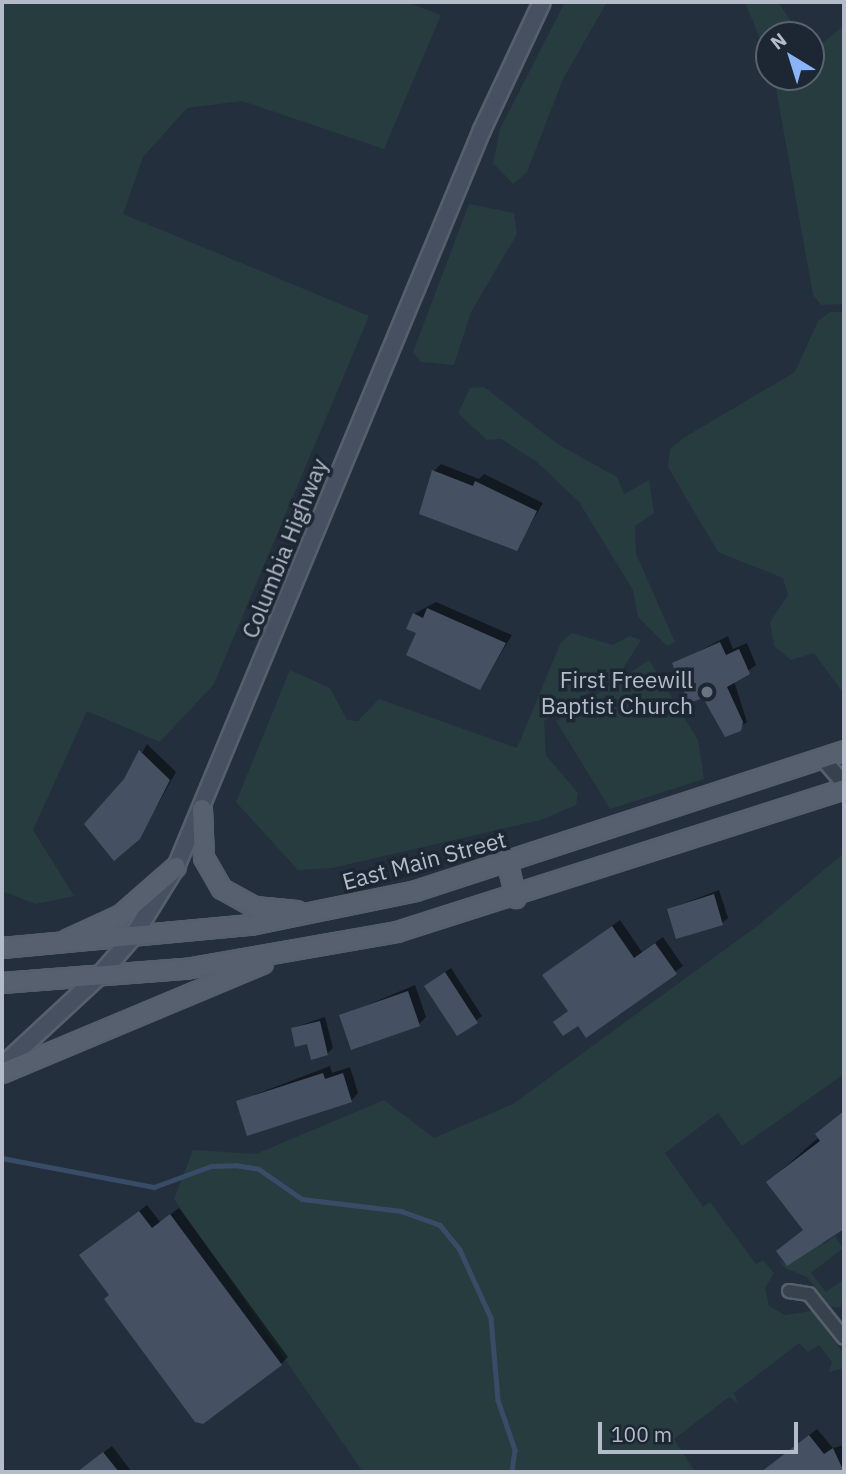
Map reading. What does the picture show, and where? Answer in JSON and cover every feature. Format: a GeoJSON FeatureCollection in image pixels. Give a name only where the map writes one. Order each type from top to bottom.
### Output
{"type":"FeatureCollection","features":[{"type":"Feature","properties":{"kind":"main road","name":"Columbia Highway"},"geometry":{"type":"LineString","coordinates":[[2,1066],[99,977],[132,938],[176,867],[482,130],[542,2]]}},
{"type":"Feature","properties":{"kind":"main road","name":"East Main Street"},"geometry":{"type":"LineString","coordinates":[[2,948],[132,938],[318,913],[508,864],[844,751]]}},
{"type":"Feature","properties":{"kind":"main road"},"geometry":{"type":"LineString","coordinates":[[2,983],[99,977],[280,956],[516,898],[844,789]]}},
{"type":"Feature","properties":{"kind":"main road"},"geometry":{"type":"LineString","coordinates":[[202,809],[204,858],[222,889],[255,907],[318,913]]}},
{"type":"Feature","properties":{"kind":"main road"},"geometry":{"type":"LineString","coordinates":[[508,864],[516,898]]}},
{"type":"Feature","properties":{"kind":"main road"},"geometry":{"type":"LineString","coordinates":[[58,944],[121,915],[176,867]]}},
{"type":"Feature","properties":{"kind":"main road"},"geometry":{"type":"LineString","coordinates":[[2,1073],[280,956]]}},
{"type":"Feature","properties":{"kind":"street"},"geometry":{"type":"LineString","coordinates":[[822,758],[844,783]]}},
{"type":"Feature","properties":{"kind":"street"},"geometry":{"type":"LineString","coordinates":[[789,1291],[810,1294],[844,1338]]}},
{"type":"Feature","properties":{"kind":"green space"},"geometry":{"type":"Polygon","coordinates":[[[2,2],[406,2],[441,15],[384,149],[242,101],[187,108],[143,157],[123,214],[369,316],[214,684],[160,742],[87,711],[33,830],[74,896],[36,904],[2,891],[2,2]]]}},
{"type":"Feature","properties":{"kind":"green space"},"geometry":{"type":"Polygon","coordinates":[[[565,2],[607,2],[563,79],[527,172],[513,184],[493,163],[500,129],[565,2]]]}},
{"type":"Feature","properties":{"kind":"green space"},"geometry":{"type":"Polygon","coordinates":[[[745,2],[778,2],[791,21],[755,21],[755,27],[745,2]]]}},
{"type":"Feature","properties":{"kind":"green space"},"geometry":{"type":"Polygon","coordinates":[[[844,26],[844,304],[821,305],[813,295],[777,91],[825,91],[825,41],[844,26]]]}},
{"type":"Feature","properties":{"kind":"green space"},"geometry":{"type":"Polygon","coordinates":[[[469,204],[514,213],[517,234],[471,312],[454,365],[421,362],[413,352],[469,204]]]}},
{"type":"Feature","properties":{"kind":"green space"},"geometry":{"type":"Polygon","coordinates":[[[830,312],[844,312],[844,694],[814,653],[791,660],[774,646],[770,622],[788,595],[783,578],[718,552],[668,467],[670,449],[685,437],[795,372],[818,321],[830,312]]]}},
{"type":"Feature","properties":{"kind":"green space"},"geometry":{"type":"Polygon","coordinates":[[[484,387],[559,445],[617,477],[624,494],[649,480],[654,513],[635,526],[636,554],[675,642],[667,646],[638,617],[633,590],[579,502],[537,462],[501,439],[487,440],[458,413],[470,388],[484,387]]]}},
{"type":"Feature","properties":{"kind":"green space"},"geometry":{"type":"Polygon","coordinates":[[[572,633],[613,645],[629,636],[641,640],[621,672],[544,721],[546,755],[578,793],[576,805],[541,820],[332,868],[298,870],[236,802],[290,670],[330,688],[347,720],[358,721],[379,699],[517,748],[561,642],[572,633]]]}},
{"type":"Feature","properties":{"kind":"green space"},"geometry":{"type":"Polygon","coordinates":[[[649,660],[698,740],[704,779],[610,809],[556,721],[649,660]]]}},
{"type":"Feature","properties":{"kind":"green space"},"geometry":{"type":"Polygon","coordinates":[[[844,853],[844,1074],[742,1146],[718,1113],[665,1153],[703,1207],[710,1202],[756,1264],[763,1260],[774,1273],[765,1288],[769,1306],[785,1315],[812,1311],[844,1354],[844,1368],[829,1372],[832,1362],[819,1345],[808,1352],[799,1343],[734,1393],[738,1403],[729,1397],[674,1439],[695,1472],[363,1472],[174,1199],[193,1150],[256,1154],[384,1100],[434,1138],[513,1104],[760,924],[844,853]]]}},
{"type":"Feature","properties":{"kind":"green space"},"geometry":{"type":"Polygon","coordinates":[[[809,1225],[824,1244],[835,1236],[843,1248],[811,1273],[826,1292],[844,1279],[841,1307],[831,1307],[807,1277],[785,1268],[778,1259],[787,1265],[809,1225]]]}},
{"type":"Feature","properties":{"kind":"building"},"geometry":{"type":"Polygon","coordinates":[[[432,470],[473,486],[475,481],[537,511],[517,551],[419,514],[432,470]]]}},
{"type":"Feature","properties":{"kind":"building"},"geometry":{"type":"Polygon","coordinates":[[[427,608],[506,643],[480,690],[406,655],[416,633],[406,629],[413,613],[423,618],[427,608]]]}},
{"type":"Feature","properties":{"kind":"building","name":"First Freewill Baptist Church"},"geometry":{"type":"Polygon","coordinates":[[[720,642],[726,655],[739,649],[750,674],[727,687],[743,722],[741,731],[725,737],[703,698],[689,703],[672,663],[720,642]]]}},
{"type":"Feature","properties":{"kind":"building"},"geometry":{"type":"Polygon","coordinates":[[[139,750],[170,780],[140,839],[114,861],[84,824],[124,779],[139,750]]]}},
{"type":"Feature","properties":{"kind":"building"},"geometry":{"type":"Polygon","coordinates":[[[714,894],[723,925],[676,939],[667,909],[714,894]]]}},
{"type":"Feature","properties":{"kind":"building"},"geometry":{"type":"Polygon","coordinates":[[[612,926],[634,958],[655,943],[677,974],[586,1038],[578,1026],[563,1036],[553,1022],[568,1011],[542,975],[612,926]]]}},
{"type":"Feature","properties":{"kind":"building"},"geometry":{"type":"Polygon","coordinates":[[[445,972],[478,1023],[457,1036],[424,986],[445,972]]]}},
{"type":"Feature","properties":{"kind":"building"},"geometry":{"type":"Polygon","coordinates":[[[408,991],[420,1026],[351,1050],[339,1015],[408,991]]]}},
{"type":"Feature","properties":{"kind":"building"},"geometry":{"type":"Polygon","coordinates":[[[320,1021],[328,1055],[311,1060],[307,1044],[295,1047],[291,1028],[320,1021]]]}},
{"type":"Feature","properties":{"kind":"building"},"geometry":{"type":"Polygon","coordinates":[[[323,1073],[325,1079],[343,1073],[352,1102],[247,1136],[236,1101],[323,1073]]]}},
{"type":"Feature","properties":{"kind":"building"},"geometry":{"type":"Polygon","coordinates":[[[844,1111],[844,1229],[787,1266],[776,1251],[803,1230],[766,1182],[820,1141],[815,1134],[844,1111]]]}},
{"type":"Feature","properties":{"kind":"building"},"geometry":{"type":"Polygon","coordinates":[[[139,1211],[152,1228],[170,1214],[282,1365],[203,1424],[195,1422],[104,1299],[109,1295],[79,1255],[139,1211]]]}},
{"type":"Feature","properties":{"kind":"building"},"geometry":{"type":"Polygon","coordinates":[[[809,1435],[824,1454],[833,1448],[844,1472],[761,1472],[809,1435]]]}},
{"type":"Feature","properties":{"kind":"building"},"geometry":{"type":"Polygon","coordinates":[[[103,1452],[119,1472],[77,1472],[103,1452]]]}},
{"type":"Feature","properties":{"kind":"waterway"},"geometry":{"type":"LineString","coordinates":[[2,1158],[154,1187],[211,1166],[235,1165],[259,1169],[302,1199],[401,1211],[440,1225],[460,1250],[491,1318],[498,1400],[515,1450],[512,1472]]}},
{"type":"Feature","properties":{"kind":"place","name":"First Freewill Baptist Church"},"geometry":{"type":"Point","coordinates":[707,692]}}]}
